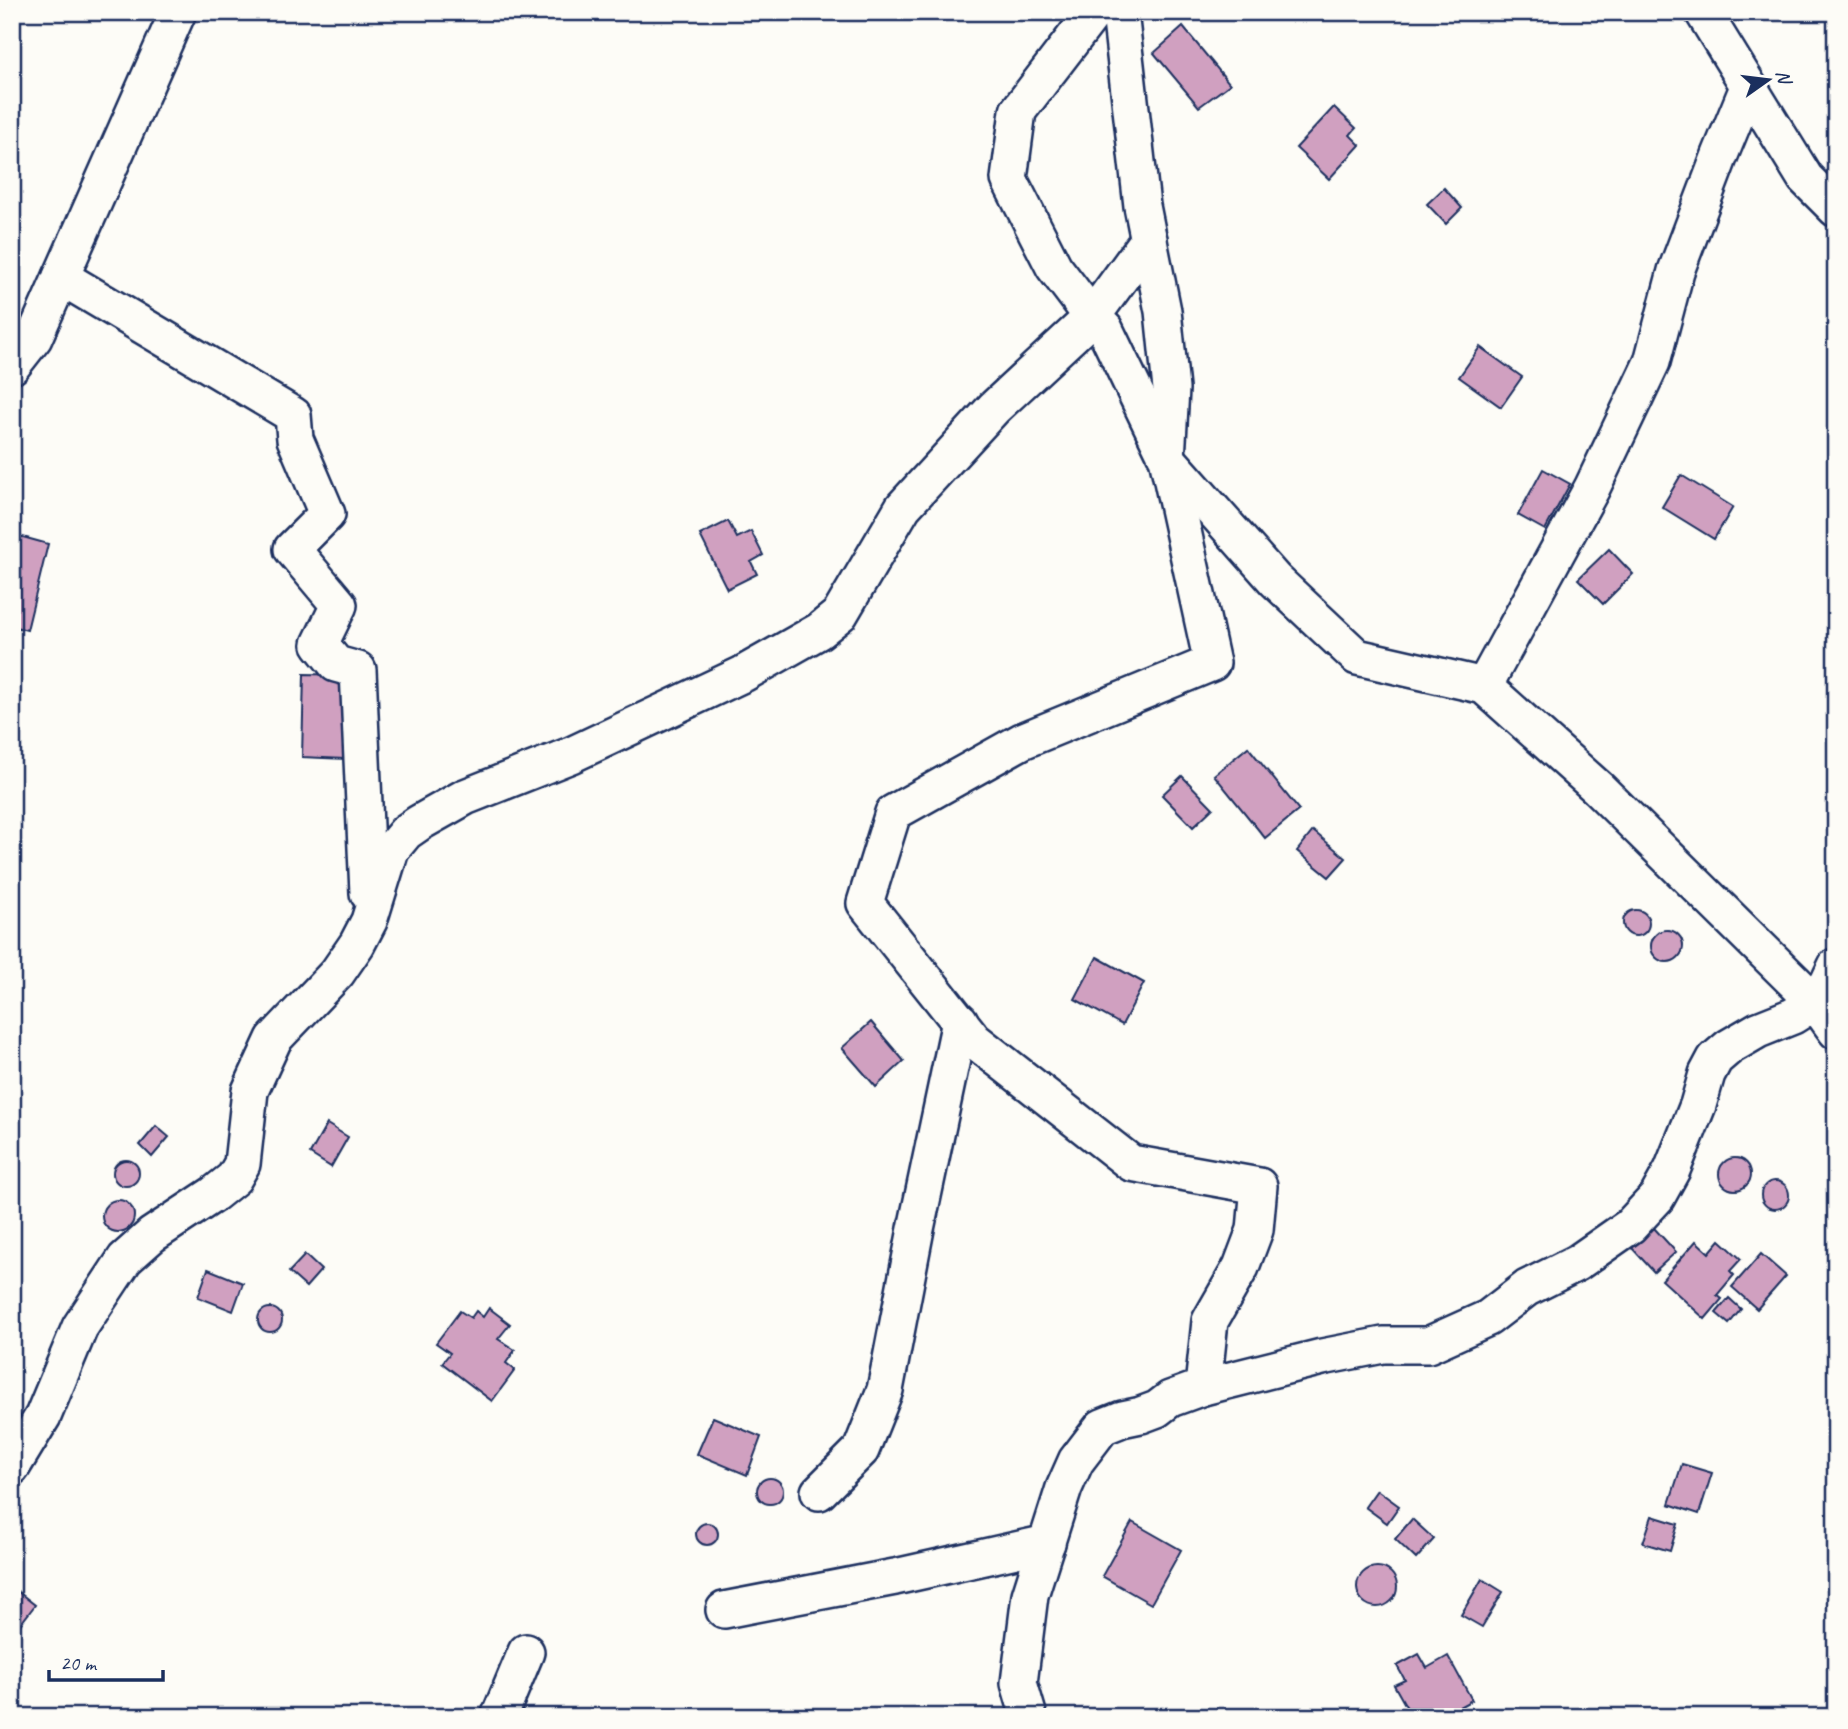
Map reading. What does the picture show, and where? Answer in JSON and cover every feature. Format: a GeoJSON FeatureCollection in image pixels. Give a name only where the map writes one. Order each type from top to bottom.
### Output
{"type":"FeatureCollection","features":[{"type":"Feature","properties":{"kind":"street"},"geometry":{"type":"LineString","coordinates":[[12,366],[34,338],[178,12]]}},
{"type":"Feature","properties":{"kind":"street"},"geometry":{"type":"LineString","coordinates":[[1094,12],[1017,111],[1009,179],[1054,267],[1092,317],[1105,329],[1167,458],[1212,663],[1022,741],[893,813],[865,903],[974,1040],[1131,1163],[1259,1186],[1255,1230],[1241,1267],[1210,1321],[1203,1387]]}},
{"type":"Feature","properties":{"kind":"street"},"geometry":{"type":"LineString","coordinates":[[1121,12],[1142,234],[1163,311],[1171,389],[1167,458],[1275,580],[1357,657],[1484,686],[1598,788],[1815,1002],[1836,1031]]}},
{"type":"Feature","properties":{"kind":"street"},"geometry":{"type":"LineString","coordinates":[[1703,12],[1805,178],[1836,209]]}},
{"type":"Feature","properties":{"kind":"street"},"geometry":{"type":"LineString","coordinates":[[1484,686],[1592,488],[1652,362],[1676,271],[1748,87]]}},
{"type":"Feature","properties":{"kind":"street"},"geometry":{"type":"LineString","coordinates":[[12,1467],[44,1416],[79,1327],[125,1259],[152,1235],[234,1178],[242,1164],[250,1091],[274,1039],[337,973],[358,944],[369,921],[391,850],[406,832],[466,797],[571,755],[743,674],[829,624],[840,614],[903,507],[994,408],[1092,317],[1142,234]]}},
{"type":"Feature","properties":{"kind":"street"},"geometry":{"type":"LineString","coordinates":[[61,276],[293,415],[295,439],[327,514],[292,549],[339,605],[320,644],[336,664],[358,670],[369,921]]}},
{"type":"Feature","properties":{"kind":"street"},"geometry":{"type":"LineString","coordinates":[[1029,1717],[1019,1682],[1030,1595],[1064,1488],[1076,1461],[1102,1427],[1157,1409],[1170,1399],[1203,1387],[1322,1357],[1382,1345],[1428,1345],[1488,1318],[1527,1288],[1577,1263],[1630,1226],[1657,1198],[1672,1170],[1698,1105],[1707,1074],[1716,1059],[1729,1047],[1758,1030],[1793,1016],[1815,1002],[1836,966]]}},
{"type":"Feature","properties":{"kind":"street"},"geometry":{"type":"LineString","coordinates":[[819,1492],[860,1450],[885,1390],[960,1021]]}},
{"type":"Feature","properties":{"kind":"street"},"geometry":{"type":"LineString","coordinates":[[724,1610],[895,1577],[1047,1543]]}},
{"type":"Feature","properties":{"kind":"street"},"geometry":{"type":"LineString","coordinates":[[499,1717],[526,1652]]}},
{"type":"Feature","properties":{"kind":"building"},"geometry":{"type":"Polygon","coordinates":[[[1183,27],[1230,84],[1199,107],[1154,53],[1183,27]]]}},
{"type":"Feature","properties":{"kind":"building"},"geometry":{"type":"Polygon","coordinates":[[[1334,107],[1356,128],[1350,135],[1360,145],[1329,179],[1296,148],[1334,107]]]}},
{"type":"Feature","properties":{"kind":"building"},"geometry":{"type":"Polygon","coordinates":[[[1444,188],[1462,208],[1446,224],[1427,204],[1444,188]]]}},
{"type":"Feature","properties":{"kind":"building"},"geometry":{"type":"Polygon","coordinates":[[[1480,347],[1522,377],[1501,407],[1459,377],[1480,347]]]}},
{"type":"Feature","properties":{"kind":"building"},"geometry":{"type":"Polygon","coordinates":[[[1543,469],[1570,484],[1545,530],[1518,515],[1543,469]]]}},
{"type":"Feature","properties":{"kind":"building"},"geometry":{"type":"Polygon","coordinates":[[[1681,475],[1733,507],[1714,539],[1662,507],[1681,475]]]}},
{"type":"Feature","properties":{"kind":"building"},"geometry":{"type":"Polygon","coordinates":[[[728,521],[737,538],[751,531],[763,555],[751,562],[757,574],[727,589],[700,535],[728,521]]]}},
{"type":"Feature","properties":{"kind":"building"},"geometry":{"type":"Polygon","coordinates":[[[12,534],[48,544],[27,630],[12,626],[12,534]]]}},
{"type":"Feature","properties":{"kind":"building"},"geometry":{"type":"Polygon","coordinates":[[[1609,549],[1633,574],[1603,604],[1578,579],[1609,549]]]}},
{"type":"Feature","properties":{"kind":"building"},"geometry":{"type":"Polygon","coordinates":[[[304,674],[347,675],[345,759],[302,757],[304,674]]]}},
{"type":"Feature","properties":{"kind":"building"},"geometry":{"type":"Polygon","coordinates":[[[1248,747],[1299,810],[1265,838],[1214,775],[1248,747]]]}},
{"type":"Feature","properties":{"kind":"building"},"geometry":{"type":"Polygon","coordinates":[[[1182,776],[1213,808],[1193,827],[1162,795],[1182,776]]]}},
{"type":"Feature","properties":{"kind":"building"},"geometry":{"type":"Polygon","coordinates":[[[1313,831],[1346,858],[1329,877],[1297,851],[1313,831]]]}},
{"type":"Feature","properties":{"kind":"building"},"geometry":{"type":"Polygon","coordinates":[[[1636,910],[1645,914],[1649,923],[1645,932],[1636,936],[1627,932],[1623,923],[1627,914],[1636,910]]]}},
{"type":"Feature","properties":{"kind":"building"},"geometry":{"type":"Polygon","coordinates":[[[1667,930],[1678,935],[1683,946],[1678,957],[1667,962],[1656,957],[1651,946],[1656,935],[1667,930]]]}},
{"type":"Feature","properties":{"kind":"building"},"geometry":{"type":"Polygon","coordinates":[[[1097,957],[1144,983],[1122,1025],[1075,999],[1097,957]]]}},
{"type":"Feature","properties":{"kind":"building"},"geometry":{"type":"Polygon","coordinates":[[[871,1022],[904,1061],[876,1087],[842,1048],[871,1022]]]}},
{"type":"Feature","properties":{"kind":"building"},"geometry":{"type":"Polygon","coordinates":[[[327,1124],[348,1137],[331,1167],[310,1154],[327,1124]]]}},
{"type":"Feature","properties":{"kind":"building"},"geometry":{"type":"Polygon","coordinates":[[[156,1126],[169,1137],[152,1157],[140,1145],[156,1126]]]}},
{"type":"Feature","properties":{"kind":"building"},"geometry":{"type":"Polygon","coordinates":[[[1735,1158],[1746,1163],[1751,1174],[1746,1185],[1735,1190],[1724,1185],[1719,1174],[1724,1163],[1735,1158]]]}},
{"type":"Feature","properties":{"kind":"building"},"geometry":{"type":"Polygon","coordinates":[[[126,1160],[135,1164],[139,1173],[135,1182],[126,1186],[117,1182],[113,1173],[117,1164],[126,1160]]]}},
{"type":"Feature","properties":{"kind":"building"},"geometry":{"type":"Polygon","coordinates":[[[1775,1181],[1785,1185],[1789,1195],[1785,1205],[1775,1209],[1765,1205],[1761,1195],[1765,1185],[1775,1181]]]}},
{"type":"Feature","properties":{"kind":"building"},"geometry":{"type":"Polygon","coordinates":[[[118,1200],[129,1205],[134,1216],[129,1227],[118,1232],[107,1227],[102,1216],[107,1205],[118,1200]]]}},
{"type":"Feature","properties":{"kind":"building"},"geometry":{"type":"Polygon","coordinates":[[[1654,1228],[1676,1252],[1654,1272],[1632,1248],[1654,1228]]]}},
{"type":"Feature","properties":{"kind":"building"},"geometry":{"type":"Polygon","coordinates":[[[1720,1240],[1741,1259],[1730,1271],[1734,1275],[1717,1295],[1722,1299],[1705,1319],[1662,1280],[1696,1241],[1709,1253],[1720,1240]]]}},
{"type":"Feature","properties":{"kind":"building"},"geometry":{"type":"Polygon","coordinates":[[[1761,1254],[1786,1276],[1757,1309],[1732,1287],[1761,1254]]]}},
{"type":"Feature","properties":{"kind":"building"},"geometry":{"type":"Polygon","coordinates":[[[305,1255],[321,1270],[306,1287],[289,1272],[305,1255]]]}},
{"type":"Feature","properties":{"kind":"building"},"geometry":{"type":"Polygon","coordinates":[[[208,1269],[243,1283],[233,1311],[198,1297],[208,1269]]]}},
{"type":"Feature","properties":{"kind":"building"},"geometry":{"type":"Polygon","coordinates":[[[1729,1298],[1741,1309],[1729,1324],[1716,1313],[1729,1298]]]}},
{"type":"Feature","properties":{"kind":"building"},"geometry":{"type":"Polygon","coordinates":[[[270,1308],[278,1312],[282,1320],[278,1328],[270,1332],[262,1328],[258,1320],[262,1312],[270,1308]]]}},
{"type":"Feature","properties":{"kind":"building"},"geometry":{"type":"Polygon","coordinates":[[[489,1308],[510,1324],[498,1339],[515,1350],[506,1363],[515,1370],[492,1401],[442,1363],[450,1353],[436,1343],[460,1311],[471,1318],[476,1311],[483,1317],[489,1308]]]}},
{"type":"Feature","properties":{"kind":"building"},"geometry":{"type":"Polygon","coordinates":[[[713,1417],[761,1437],[747,1475],[697,1454],[713,1417]]]}},
{"type":"Feature","properties":{"kind":"building"},"geometry":{"type":"Polygon","coordinates":[[[1682,1464],[1712,1473],[1699,1514],[1669,1504],[1682,1464]]]}},
{"type":"Feature","properties":{"kind":"building"},"geometry":{"type":"Polygon","coordinates":[[[770,1478],[779,1482],[783,1491],[779,1500],[770,1504],[761,1500],[757,1491],[761,1482],[770,1478]]]}},
{"type":"Feature","properties":{"kind":"building"},"geometry":{"type":"Polygon","coordinates":[[[1377,1490],[1399,1506],[1387,1523],[1365,1507],[1377,1490]]]}},
{"type":"Feature","properties":{"kind":"building"},"geometry":{"type":"Polygon","coordinates":[[[1652,1516],[1678,1524],[1670,1551],[1643,1543],[1652,1516]]]}},
{"type":"Feature","properties":{"kind":"building"},"geometry":{"type":"Polygon","coordinates":[[[1412,1519],[1434,1539],[1416,1559],[1395,1539],[1412,1519]]]}},
{"type":"Feature","properties":{"kind":"building"},"geometry":{"type":"Polygon","coordinates":[[[1132,1522],[1181,1550],[1151,1604],[1102,1576],[1132,1522]]]}},
{"type":"Feature","properties":{"kind":"building"},"geometry":{"type":"Polygon","coordinates":[[[707,1523],[715,1526],[718,1534],[715,1542],[707,1545],[699,1542],[696,1534],[699,1526],[707,1523]]]}},
{"type":"Feature","properties":{"kind":"building"},"geometry":{"type":"Polygon","coordinates":[[[1377,1567],[1391,1573],[1397,1587],[1391,1601],[1377,1607],[1363,1601],[1357,1587],[1363,1573],[1377,1567]]]}},
{"type":"Feature","properties":{"kind":"building"},"geometry":{"type":"Polygon","coordinates":[[[1482,1579],[1503,1592],[1482,1627],[1461,1615],[1482,1579]]]}},
{"type":"Feature","properties":{"kind":"building"},"geometry":{"type":"Polygon","coordinates":[[[12,1587],[35,1605],[12,1635],[12,1587]]]}},
{"type":"Feature","properties":{"kind":"building"},"geometry":{"type":"Polygon","coordinates":[[[1419,1654],[1427,1668],[1448,1656],[1472,1700],[1441,1717],[1412,1717],[1394,1685],[1405,1680],[1397,1666],[1419,1654]]]}}]}
